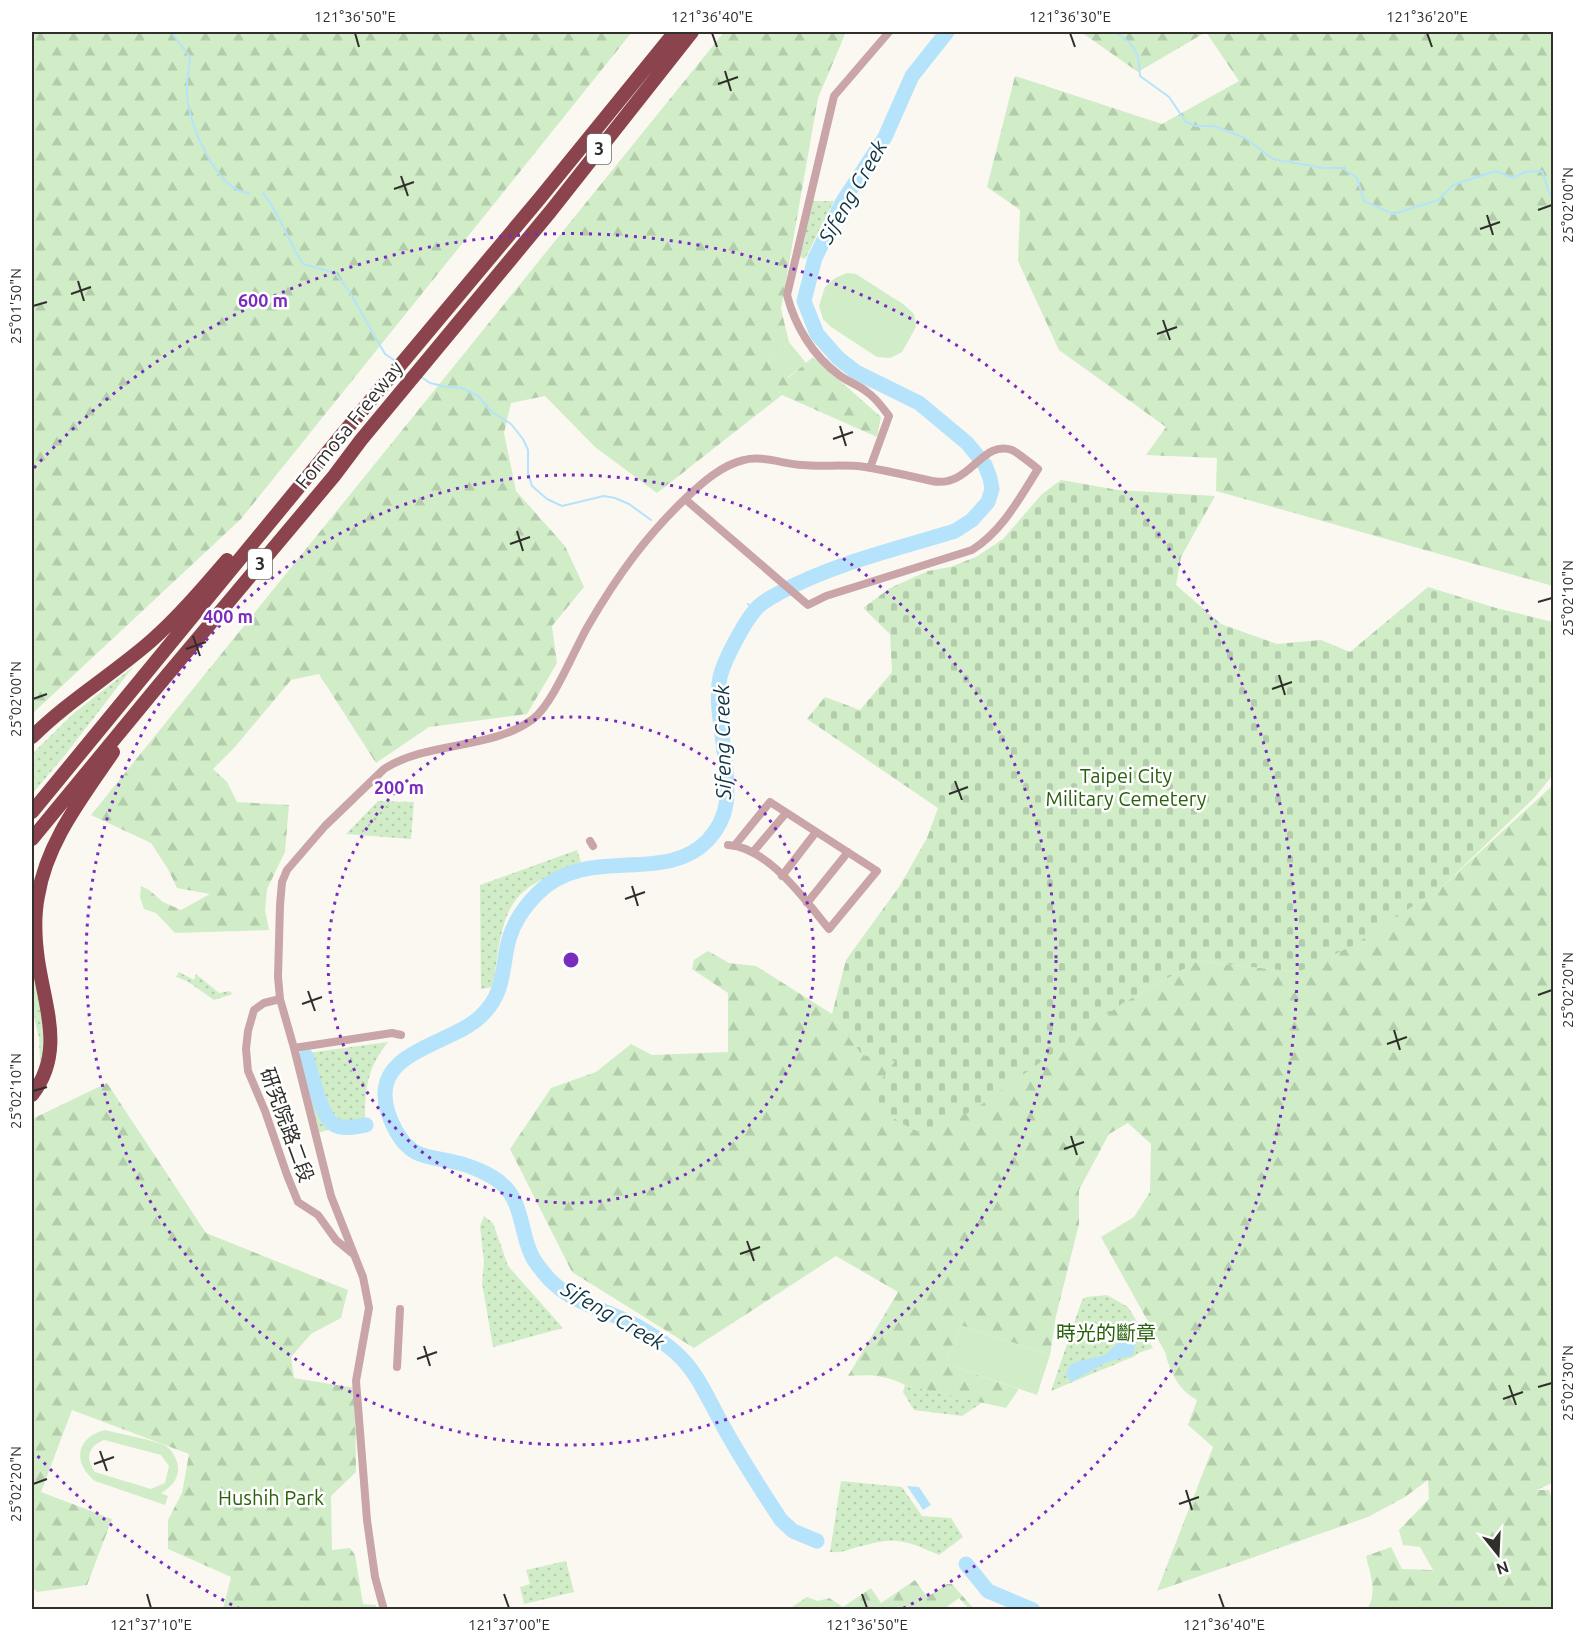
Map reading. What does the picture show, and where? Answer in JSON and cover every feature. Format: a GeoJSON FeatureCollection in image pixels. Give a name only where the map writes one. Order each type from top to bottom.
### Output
{"type":"FeatureCollection","features":[{"type":"Feature","properties":{"kind":"highway","name":"Formosa Freeway"},"geometry":{"type":"LineString","coordinates":[[34,807],[675,32]]}},
{"type":"Feature","properties":{"kind":"highway","name":"Formosa Freeway"},"geometry":{"type":"LineString","coordinates":[[34,836],[334,476],[361,440],[550,212],[692,32]]}},
{"type":"Feature","properties":{"kind":"highway"},"geometry":{"type":"LineString","coordinates":[[32,737],[58,713],[152,640],[310,474]]}},
{"type":"Feature","properties":{"kind":"highway"},"geometry":{"type":"LineString","coordinates":[[32,1095],[38,1088],[50,1056],[52,1037],[36,935],[37,898],[46,861],[55,842],[158,686]]}},
{"type":"Feature","properties":{"kind":"street"},"geometry":{"type":"LineString","coordinates":[[870,468],[889,416],[879,402],[867,391],[839,375],[805,339],[797,327],[787,295],[834,96],[888,32]]}},
{"type":"Feature","properties":{"kind":"street"},"geometry":{"type":"LineString","coordinates":[[384,1610],[375,1576],[367,1520],[356,1381],[369,1308],[363,1277],[334,1204],[280,999],[278,977],[282,882],[287,870],[325,826],[393,763],[438,749],[499,735],[533,718],[548,704],[574,651],[617,576],[652,531],[685,499],[704,481],[718,472],[745,459],[768,460],[800,465],[870,468],[946,483],[962,476],[987,454],[999,449],[1012,450],[1038,469],[1001,526],[987,540],[972,550],[826,596],[808,605],[685,499]]}},
{"type":"Feature","properties":{"kind":"street"},"geometry":{"type":"LineString","coordinates":[[770,802],[786,813],[877,871],[829,929],[782,876],[753,852],[732,845],[770,802]]}},
{"type":"Feature","properties":{"kind":"street"},"geometry":{"type":"LineString","coordinates":[[753,852],[786,813]]}},
{"type":"Feature","properties":{"kind":"street"},"geometry":{"type":"LineString","coordinates":[[782,876],[816,832]]}},
{"type":"Feature","properties":{"kind":"street"},"geometry":{"type":"LineString","coordinates":[[807,903],[848,852]]}},
{"type":"Feature","properties":{"kind":"street","name":"研究院路二段"},"geometry":{"type":"LineString","coordinates":[[280,999],[264,1003],[254,1010],[246,1050],[248,1071],[265,1110],[298,1202],[318,1215],[336,1240],[354,1254]]}},
{"type":"Feature","properties":{"kind":"street"},"geometry":{"type":"LineString","coordinates":[[294,1048],[392,1033],[401,1035]]}},
{"type":"Feature","properties":{"kind":"street"},"geometry":{"type":"LineString","coordinates":[[397,1367],[400,1309]]}},
{"type":"Feature","properties":{"kind":"green space"},"geometry":{"type":"Polygon","coordinates":[[[32,32],[632,32],[241,519],[32,714],[32,32]]]}},
{"type":"Feature","properties":{"kind":"green space"},"geometry":{"type":"Polygon","coordinates":[[[724,32],[846,32],[818,98],[781,309],[789,342],[768,362],[788,378],[813,357],[881,417],[877,437],[782,395],[657,493],[595,447],[545,396],[511,403],[504,433],[516,491],[565,546],[584,587],[552,626],[557,663],[527,714],[429,727],[376,763],[319,674],[291,680],[234,748],[213,769],[227,782],[237,802],[289,805],[285,852],[267,889],[265,910],[269,930],[175,933],[156,913],[144,909],[140,897],[141,886],[163,902],[181,910],[210,894],[177,888],[151,843],[91,815],[724,32]]]}},
{"type":"Feature","properties":{"kind":"green space"},"geometry":{"type":"Polygon","coordinates":[[[1081,32],[1206,32],[1138,72],[1081,32]]]}},
{"type":"Feature","properties":{"kind":"green space"},"geometry":{"type":"Polygon","coordinates":[[[1206,32],[1553,32],[1553,586],[1216,491],[1217,458],[1146,455],[1166,427],[1059,350],[1018,261],[1020,210],[987,187],[1015,76],[1162,124],[1239,81],[1206,32]]]}},
{"type":"Feature","properties":{"kind":"green space"},"geometry":{"type":"Polygon","coordinates":[[[813,201],[834,201],[805,259],[800,257],[813,201]]]}},
{"type":"Feature","properties":{"kind":"green space"},"geometry":{"type":"Polygon","coordinates":[[[847,273],[856,274],[903,304],[914,314],[916,327],[902,352],[890,358],[877,357],[831,327],[823,319],[819,306],[825,287],[835,278],[847,273]]]}},
{"type":"Feature","properties":{"kind":"green space"},"geometry":{"type":"Polygon","coordinates":[[[789,342],[806,363],[787,378],[768,362],[789,342]]]}},
{"type":"Feature","properties":{"kind":"green space","name":"Taipei City Military Cemetery"},"geometry":{"type":"Polygon","coordinates":[[[1061,480],[1118,490],[1215,496],[1181,557],[1176,585],[1221,624],[1277,644],[1321,640],[1350,652],[1428,587],[1496,608],[1553,622],[1553,775],[1534,798],[1443,886],[1354,945],[1298,972],[1198,961],[1123,1003],[966,1114],[919,1132],[867,1100],[895,1061],[862,1055],[832,1014],[846,960],[899,887],[927,838],[938,808],[807,719],[825,697],[860,710],[892,672],[890,634],[863,608],[890,588],[928,571],[950,567],[976,557],[1003,539],[1042,494],[1061,480]]]}},
{"type":"Feature","properties":{"kind":"green space"},"geometry":{"type":"Polygon","coordinates":[[[133,667],[32,794],[32,754],[74,713],[133,667]]]}},
{"type":"Feature","properties":{"kind":"green space"},"geometry":{"type":"Polygon","coordinates":[[[1553,785],[1554,1482],[1537,1490],[1549,1490],[1553,1502],[1553,1609],[1367,1609],[1373,1590],[1366,1556],[1391,1547],[1402,1569],[1433,1570],[1420,1547],[1403,1545],[1399,1530],[1429,1499],[1428,1480],[1405,1497],[1368,1517],[1157,1591],[1213,1447],[1188,1425],[1197,1400],[1185,1391],[1176,1379],[1165,1352],[1101,1237],[1134,1217],[1150,1192],[1151,1144],[1128,1123],[1109,1134],[1079,1190],[1079,1224],[1056,1316],[1050,1355],[960,1325],[946,1364],[1019,1389],[1006,1408],[905,1385],[885,1377],[848,1376],[898,1292],[836,1256],[694,1348],[572,1272],[510,1149],[551,1088],[596,1072],[631,1044],[652,1055],[728,1052],[728,993],[692,969],[694,960],[708,951],[729,963],[756,966],[832,1014],[862,1055],[1123,1003],[1198,961],[1298,972],[1443,886],[1553,785]]]}},
{"type":"Feature","properties":{"kind":"green space"},"geometry":{"type":"Polygon","coordinates":[[[378,801],[414,802],[411,839],[346,834],[378,801]]]}},
{"type":"Feature","properties":{"kind":"green space"},"geometry":{"type":"Polygon","coordinates":[[[577,850],[581,862],[536,883],[515,901],[504,923],[493,987],[481,989],[480,885],[577,850]]]}},
{"type":"Feature","properties":{"kind":"green space"},"geometry":{"type":"Polygon","coordinates":[[[33,963],[45,1026],[40,1063],[39,1037],[32,1009],[33,963]]]}},
{"type":"Feature","properties":{"kind":"green space"},"geometry":{"type":"Polygon","coordinates":[[[179,972],[194,980],[196,974],[219,993],[229,991],[233,994],[214,1000],[187,981],[176,977],[179,972]]]}},
{"type":"Feature","properties":{"kind":"green space"},"geometry":{"type":"Polygon","coordinates":[[[388,1042],[376,1060],[369,1078],[365,1118],[318,1133],[300,1054],[388,1042]]]}},
{"type":"Feature","properties":{"kind":"green space","name":"Hushih Park"},"geometry":{"type":"Polygon","coordinates":[[[107,1083],[206,1233],[348,1290],[341,1318],[311,1334],[291,1357],[294,1378],[355,1388],[356,1472],[331,1496],[332,1550],[350,1548],[355,1555],[363,1604],[376,1605],[377,1609],[223,1609],[231,1577],[168,1549],[168,1520],[182,1493],[189,1454],[72,1410],[41,1492],[112,1519],[87,1585],[37,1592],[32,1587],[32,1119],[107,1083]]]}},
{"type":"Feature","properties":{"kind":"green space"},"geometry":{"type":"Polygon","coordinates":[[[484,1216],[493,1223],[508,1266],[563,1328],[493,1347],[482,1283],[484,1262],[480,1226],[484,1216]]]}},
{"type":"Feature","properties":{"kind":"green space","name":"時光的斷章"},"geometry":{"type":"Polygon","coordinates":[[[1107,1295],[1128,1307],[1153,1348],[1051,1391],[1082,1300],[1086,1297],[1107,1295]]]}},
{"type":"Feature","properties":{"kind":"green space"},"geometry":{"type":"Polygon","coordinates":[[[960,1325],[1050,1355],[1037,1395],[946,1364],[960,1325]]]}},
{"type":"Feature","properties":{"kind":"green space"},"geometry":{"type":"Polygon","coordinates":[[[905,1385],[983,1402],[962,1416],[914,1410],[903,1392],[905,1385]]]}},
{"type":"Feature","properties":{"kind":"green space"},"geometry":{"type":"Polygon","coordinates":[[[105,1430],[169,1448],[176,1460],[178,1471],[173,1484],[161,1493],[168,1496],[165,1505],[95,1481],[88,1474],[80,1459],[80,1451],[88,1438],[105,1430]],[[104,1440],[91,1449],[89,1458],[95,1472],[151,1489],[165,1483],[169,1466],[161,1455],[104,1440]]]}},
{"type":"Feature","properties":{"kind":"green space"},"geometry":{"type":"Polygon","coordinates":[[[841,1481],[902,1487],[922,1516],[951,1518],[963,1537],[939,1555],[910,1543],[893,1541],[830,1552],[841,1481]]]}},
{"type":"Feature","properties":{"kind":"green space"},"geometry":{"type":"Polygon","coordinates":[[[566,1561],[574,1592],[524,1604],[520,1587],[530,1584],[526,1570],[566,1561]]]}},
{"type":"Feature","properties":{"kind":"green space"},"geometry":{"type":"Polygon","coordinates":[[[915,1580],[927,1597],[947,1584],[952,1584],[974,1609],[969,1609],[959,1598],[944,1609],[789,1609],[807,1597],[818,1601],[829,1598],[843,1607],[871,1588],[881,1603],[915,1580]]]}},
{"type":"Feature","properties":{"kind":"water"},"geometry":{"type":"Polygon","coordinates":[[[1128,1335],[1136,1339],[1133,1355],[1107,1362],[1071,1382],[1066,1374],[1070,1365],[1105,1355],[1128,1335]]]}},
{"type":"Feature","properties":{"kind":"water"},"geometry":{"type":"Polygon","coordinates":[[[907,1486],[919,1487],[931,1505],[923,1510],[907,1486]]]}},
{"type":"Feature","properties":{"kind":"waterway"},"geometry":{"type":"LineString","coordinates":[[171,32],[190,57],[187,95],[193,122],[206,154],[226,181],[237,190],[249,193]]}},
{"type":"Feature","properties":{"kind":"waterway","name":"Sifeng Creek"},"geometry":{"type":"LineString","coordinates":[[817,1541],[793,1531],[781,1520],[735,1447],[701,1385],[683,1359],[637,1326],[579,1301],[558,1288],[532,1257],[518,1208],[509,1191],[497,1180],[480,1170],[460,1163],[428,1157],[414,1151],[396,1131],[387,1109],[385,1095],[388,1080],[396,1067],[422,1048],[469,1025],[489,1007],[499,989],[511,933],[520,915],[537,894],[557,879],[579,871],[670,861],[690,853],[708,840],[715,831],[724,812],[727,793],[719,708],[720,677],[735,641],[759,606],[781,592],[823,573],[866,557],[955,531],[972,520],[988,502],[992,489],[990,478],[985,465],[967,443],[919,403],[856,372],[838,358],[817,334],[804,301],[815,258],[843,201],[885,137],[912,76],[947,32]]}},
{"type":"Feature","properties":{"kind":"waterway"},"geometry":{"type":"LineString","coordinates":[[1115,32],[1128,41],[1135,50],[1139,61],[1140,76],[1169,97],[1186,122],[1196,126],[1214,126],[1245,138],[1273,159],[1323,168],[1342,168],[1357,178],[1364,201],[1393,214],[1438,200],[1453,185],[1496,171],[1513,178],[1525,172],[1542,171],[1550,195],[1554,196]]}},
{"type":"Feature","properties":{"kind":"waterway"},"geometry":{"type":"LineString","coordinates":[[263,193],[303,264],[335,273],[349,291],[385,354],[397,362]]}},
{"type":"Feature","properties":{"kind":"waterway"},"geometry":{"type":"LineString","coordinates":[[420,376],[430,383],[462,388],[478,396],[492,412],[511,424],[523,439],[528,450],[528,473],[532,486],[547,499],[562,506],[604,496],[615,498],[629,504],[651,520]]}},
{"type":"Feature","properties":{"kind":"waterway"},"geometry":{"type":"LineString","coordinates":[[748,604],[755,610]]}},
{"type":"Feature","properties":{"kind":"waterway"},"geometry":{"type":"LineString","coordinates":[[306,1056],[313,1082],[328,1119],[341,1127],[366,1125]]}},
{"type":"Feature","properties":{"kind":"waterway","name":"Sifeng Creek"},"geometry":{"type":"LineString","coordinates":[[966,1564],[988,1591],[1033,1610]]}}]}
